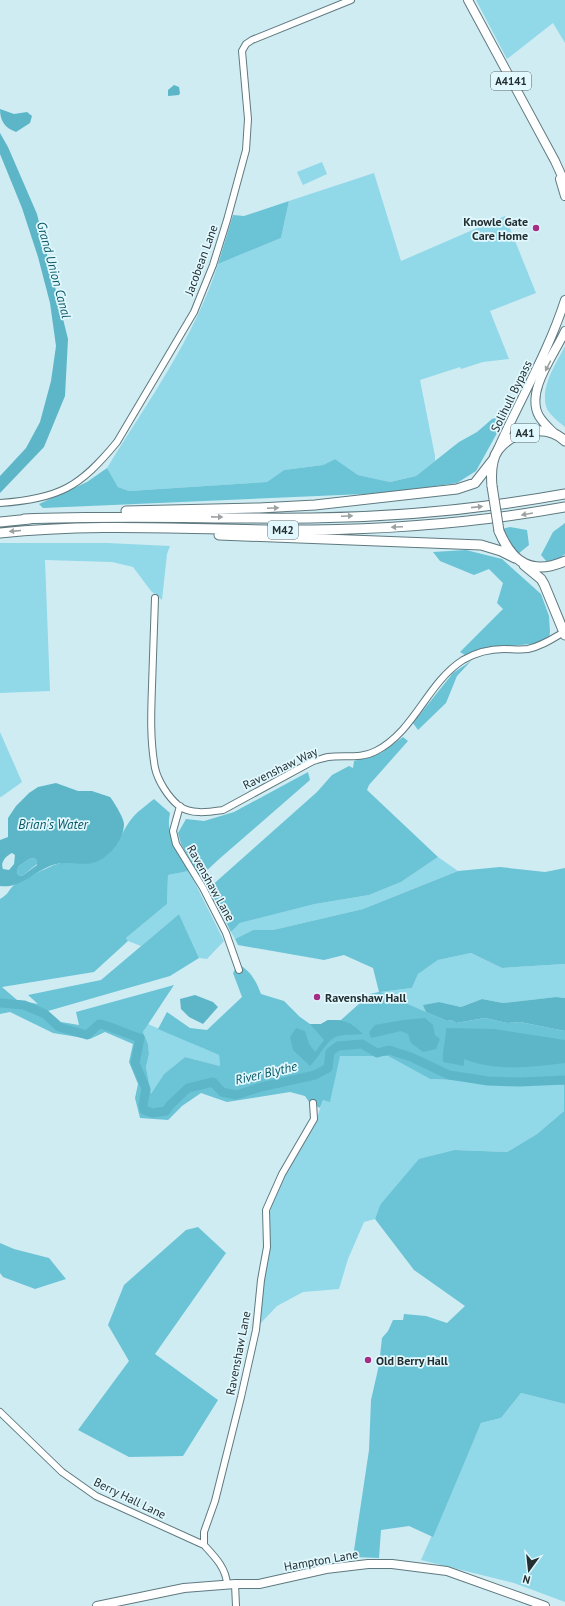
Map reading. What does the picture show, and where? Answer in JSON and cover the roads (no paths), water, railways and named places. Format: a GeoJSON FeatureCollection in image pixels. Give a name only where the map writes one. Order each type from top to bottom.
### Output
{"type":"FeatureCollection","features":[{"type":"Feature","properties":{"kind":"highway","name":"A41"},"geometry":{"type":"LineString","coordinates":[[562,439],[542,431],[531,431],[516,436],[498,450],[493,460],[491,473],[499,531],[504,543],[515,558],[541,579],[564,634]]}},
{"type":"Feature","properties":{"kind":"highway"},"geometry":{"type":"LineString","coordinates":[[24,519],[139,510],[315,506],[403,496],[467,487],[478,480],[493,460]]}},
{"type":"Feature","properties":{"kind":"highway","name":"M42"},"geometry":{"type":"LineString","coordinates":[[0,522],[24,519],[87,516],[313,518],[412,514],[519,502],[565,494]]}},
{"type":"Feature","properties":{"kind":"highway","name":"M42"},"geometry":{"type":"LineString","coordinates":[[0,533],[87,527],[313,530],[412,526],[519,515],[565,507]]}},
{"type":"Feature","properties":{"kind":"highway"},"geometry":{"type":"LineString","coordinates":[[42,530],[134,534],[275,536],[475,545],[491,547],[515,558]]}},
{"type":"Feature","properties":{"kind":"highway","name":"A41"},"geometry":{"type":"LineString","coordinates":[[523,564],[542,567],[565,561]]}},
{"type":"Feature","properties":{"kind":"main road","name":"A4141"},"geometry":{"type":"LineString","coordinates":[[468,0],[555,161],[565,183]]}},
{"type":"Feature","properties":{"kind":"main road","name":"A4141"},"geometry":{"type":"LineString","coordinates":[[555,161],[565,196]]}},
{"type":"Feature","properties":{"kind":"main road"},"geometry":{"type":"LineString","coordinates":[[563,315],[565,300]]}},
{"type":"Feature","properties":{"kind":"main road","name":"Solihull Bypass"},"geometry":{"type":"LineString","coordinates":[[498,450],[512,417],[530,385],[563,315]]}},
{"type":"Feature","properties":{"kind":"main road","name":"Solihull Bypass"},"geometry":{"type":"LineString","coordinates":[[562,439],[538,415],[535,396],[538,384],[565,331]]}},
{"type":"Feature","properties":{"kind":"main road","name":"Hampton Lane"},"geometry":{"type":"LineString","coordinates":[[97,1606],[184,1588],[231,1584],[259,1584],[344,1566],[368,1564],[392,1564],[447,1571],[545,1606]]}},
{"type":"Feature","properties":{"kind":"street","name":"Jacobean Lane"},"geometry":{"type":"LineString","coordinates":[[0,503],[28,501],[69,488],[85,478],[117,442],[194,312],[213,265],[246,150],[248,119],[242,51],[246,44],[252,40],[349,0]]}},
{"type":"Feature","properties":{"kind":"street"},"geometry":{"type":"LineString","coordinates":[[155,598],[150,722],[156,769],[163,786],[171,798],[180,806]]}},
{"type":"Feature","properties":{"kind":"street","name":"Ravenshaw Way"},"geometry":{"type":"LineString","coordinates":[[180,806],[190,810],[209,812],[223,810],[313,761],[327,757],[367,755],[376,751],[392,742],[401,733],[441,681],[463,660],[487,651],[502,649],[519,650],[533,647],[549,642],[564,634]]}},
{"type":"Feature","properties":{"kind":"street","name":"Ravenshaw Lane"},"geometry":{"type":"LineString","coordinates":[[180,806],[173,830],[176,844],[203,888],[226,933],[238,970]]}},
{"type":"Feature","properties":{"kind":"street","name":"Ravenshaw Lane"},"geometry":{"type":"LineString","coordinates":[[204,1545],[204,1532],[215,1501],[256,1330],[261,1280],[267,1248],[266,1210],[282,1174],[314,1119],[313,1103]]}},
{"type":"Feature","properties":{"kind":"street","name":"Berry Hall Lane"},"geometry":{"type":"LineString","coordinates":[[0,1412],[62,1472],[96,1496],[204,1545]]}},
{"type":"Feature","properties":{"kind":"street"},"geometry":{"type":"LineString","coordinates":[[204,1545],[218,1561],[226,1574],[231,1584],[236,1606]]}},
{"type":"Feature","properties":{"kind":"water"},"geometry":{"type":"Polygon","coordinates":[[[174,85],[179,87],[179,95],[168,96],[168,90],[174,85]]]}},
{"type":"Feature","properties":{"kind":"water"},"geometry":{"type":"Polygon","coordinates":[[[0,109],[14,114],[27,112],[32,116],[30,123],[16,132],[4,124],[0,109]]]}},
{"type":"Feature","properties":{"kind":"water"},"geometry":{"type":"Polygon","coordinates":[[[0,133],[8,147],[37,214],[68,339],[65,396],[44,447],[0,493],[0,476],[26,448],[40,422],[51,381],[56,346],[50,303],[38,257],[22,208],[0,154],[0,133]]]}},
{"type":"Feature","properties":{"kind":"water","name":"Brian's Water"},"geometry":{"type":"Polygon","coordinates":[[[56,783],[78,791],[92,791],[110,797],[124,821],[122,836],[111,852],[101,860],[85,864],[56,864],[20,883],[0,886],[0,840],[8,837],[8,818],[16,806],[29,793],[38,787],[56,783]],[[12,853],[4,860],[2,864],[3,869],[9,870],[14,864],[15,855],[12,853]],[[31,858],[19,866],[17,871],[18,875],[22,876],[37,865],[36,859],[31,858]]]}},
{"type":"Feature","properties":{"kind":"water"},"geometry":{"type":"Polygon","coordinates":[[[195,995],[213,1002],[218,1007],[203,1024],[189,1017],[181,1009],[180,999],[195,995]]]}},
{"type":"Feature","properties":{"kind":"water"},"geometry":{"type":"Polygon","coordinates":[[[556,997],[565,998],[565,1031],[520,1022],[507,1023],[485,1018],[456,1023],[452,1020],[447,1021],[426,1012],[423,1005],[439,1002],[461,1007],[482,999],[503,1003],[556,997]]]}},
{"type":"Feature","properties":{"kind":"water"},"geometry":{"type":"Polygon","coordinates":[[[425,1018],[433,1025],[435,1035],[440,1039],[436,1049],[423,1052],[411,1043],[408,1034],[401,1031],[371,1038],[369,1032],[375,1025],[425,1018]]]}},
{"type":"Feature","properties":{"kind":"water"},"geometry":{"type":"Polygon","coordinates":[[[328,1020],[347,1022],[363,1034],[341,1035],[334,1038],[326,1045],[310,1066],[293,1050],[290,1037],[296,1028],[305,1031],[309,1044],[315,1052],[324,1040],[310,1024],[321,1024],[328,1020]]]}},
{"type":"Feature","properties":{"kind":"water"},"geometry":{"type":"Polygon","coordinates":[[[446,1028],[494,1029],[565,1040],[565,1063],[540,1066],[501,1067],[489,1066],[464,1059],[464,1066],[443,1062],[446,1028]]]}},
{"type":"Feature","properties":{"kind":"waterway","name":"River Blythe"},"geometry":{"type":"LineString","coordinates":[[0,1003],[24,1005],[45,1014],[59,1027],[87,1035],[99,1024],[140,1038],[135,1063],[146,1089],[143,1105],[144,1110],[152,1113],[166,1111],[170,1105],[188,1088],[213,1082],[222,1092],[236,1095],[261,1087],[315,1075],[328,1068],[330,1052],[338,1046],[362,1044],[377,1053],[389,1050],[411,1057],[449,1075],[488,1081],[520,1082],[565,1080]]}},
{"type":"Feature","properties":{"kind":"place","name":"Knowle Gate Care Home"},"geometry":{"type":"Point","coordinates":[536,228]}},
{"type":"Feature","properties":{"kind":"place","name":"Ravenshaw Hall"},"geometry":{"type":"Point","coordinates":[317,997]}},
{"type":"Feature","properties":{"kind":"place","name":"Old Berry Hall"},"geometry":{"type":"Point","coordinates":[368,1360]}},
{"type":"Feature","properties":{"kind":"water label","name":"Grand Union Canal"},"geometry":{"type":"Point","coordinates":[54,270]}}]}
